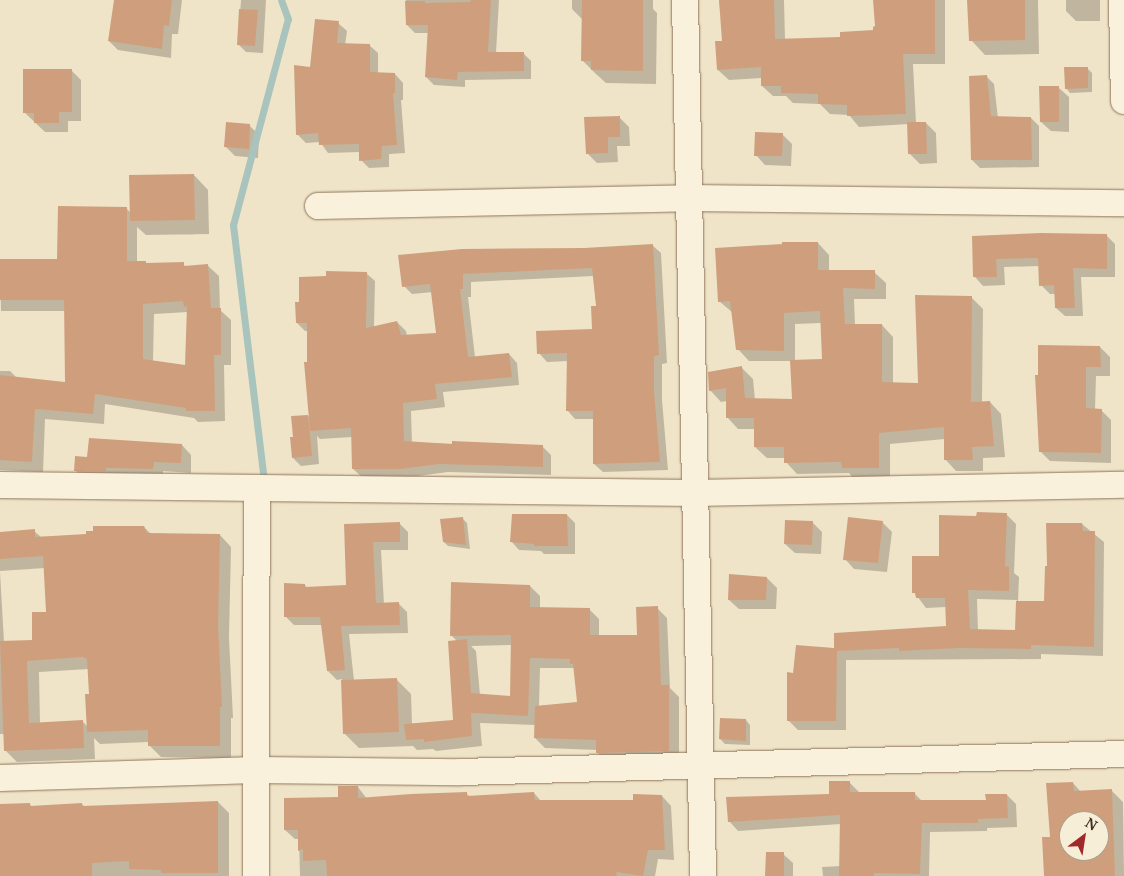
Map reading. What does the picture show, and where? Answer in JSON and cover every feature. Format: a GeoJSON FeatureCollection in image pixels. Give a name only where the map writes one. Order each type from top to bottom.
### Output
{"type":"FeatureCollection","features":[{"type":"Feature","properties":{"kind":"street"},"geometry":{"type":"LineString","coordinates":[[685,0],[703,876]]}},
{"type":"Feature","properties":{"kind":"street"},"geometry":{"type":"LineString","coordinates":[[1122,0],[1124,101]]}},
{"type":"Feature","properties":{"kind":"street"},"geometry":{"type":"LineString","coordinates":[[318,206],[689,198],[1124,203]]}},
{"type":"Feature","properties":{"kind":"street"},"geometry":{"type":"LineString","coordinates":[[0,485],[694,493],[1124,485]]}},
{"type":"Feature","properties":{"kind":"street"},"geometry":{"type":"LineString","coordinates":[[256,876],[257,488]]}},
{"type":"Feature","properties":{"kind":"street"},"geometry":{"type":"LineString","coordinates":[[0,778],[256,770],[460,772],[1124,754]]}},
{"type":"Feature","properties":{"kind":"building"},"geometry":{"type":"Polygon","coordinates":[[[114,0],[172,0],[169,26],[164,25],[162,49],[108,41],[114,0]]]}},
{"type":"Feature","properties":{"kind":"building"},"geometry":{"type":"Polygon","coordinates":[[[471,0],[491,0],[488,52],[524,52],[524,71],[458,72],[457,80],[425,77],[428,25],[406,25],[405,1],[425,1],[425,3],[470,2],[471,0]]]}},
{"type":"Feature","properties":{"kind":"building"},"geometry":{"type":"Polygon","coordinates":[[[582,0],[643,0],[643,71],[591,70],[591,61],[581,61],[582,0]]]}},
{"type":"Feature","properties":{"kind":"building"},"geometry":{"type":"Polygon","coordinates":[[[719,0],[774,0],[775,39],[840,37],[840,32],[873,30],[875,26],[873,0],[935,0],[935,54],[903,54],[906,114],[847,116],[847,105],[818,104],[818,94],[781,93],[781,86],[761,86],[761,67],[717,70],[715,41],[722,41],[719,0]]]}},
{"type":"Feature","properties":{"kind":"building"},"geometry":{"type":"Polygon","coordinates":[[[967,0],[1025,0],[1025,40],[969,41],[967,0]]]}},
{"type":"Feature","properties":{"kind":"building"},"geometry":{"type":"Polygon","coordinates":[[[239,9],[258,10],[255,46],[237,45],[239,9]]]}},
{"type":"Feature","properties":{"kind":"building"},"geometry":{"type":"Polygon","coordinates":[[[315,19],[339,21],[337,43],[370,44],[370,72],[395,73],[395,93],[393,93],[397,145],[382,146],[381,159],[359,161],[359,144],[319,145],[318,133],[296,135],[294,65],[310,67],[315,19]]]}},
{"type":"Feature","properties":{"kind":"building"},"geometry":{"type":"Polygon","coordinates":[[[1064,67],[1088,67],[1088,88],[1065,89],[1064,67]]]}},
{"type":"Feature","properties":{"kind":"building"},"geometry":{"type":"Polygon","coordinates":[[[23,69],[72,69],[72,112],[59,112],[59,123],[34,123],[34,113],[23,113],[23,69]]]}},
{"type":"Feature","properties":{"kind":"building"},"geometry":{"type":"Polygon","coordinates":[[[987,75],[991,116],[1031,117],[1032,160],[971,160],[969,76],[987,75]]]}},
{"type":"Feature","properties":{"kind":"building"},"geometry":{"type":"Polygon","coordinates":[[[1039,86],[1059,86],[1059,122],[1040,122],[1039,86]]]}},
{"type":"Feature","properties":{"kind":"building"},"geometry":{"type":"Polygon","coordinates":[[[620,116],[620,137],[608,137],[608,153],[586,154],[584,117],[620,116]]]}},
{"type":"Feature","properties":{"kind":"building"},"geometry":{"type":"Polygon","coordinates":[[[226,122],[250,124],[249,149],[224,147],[226,122]]]}},
{"type":"Feature","properties":{"kind":"building"},"geometry":{"type":"Polygon","coordinates":[[[907,122],[926,122],[927,154],[908,154],[907,122]]]}},
{"type":"Feature","properties":{"kind":"building"},"geometry":{"type":"Polygon","coordinates":[[[755,132],[783,133],[782,156],[754,156],[755,132]]]}},
{"type":"Feature","properties":{"kind":"building"},"geometry":{"type":"Polygon","coordinates":[[[194,174],[195,220],[130,221],[129,175],[194,174]]]}},
{"type":"Feature","properties":{"kind":"building"},"geometry":{"type":"Polygon","coordinates":[[[58,206],[127,207],[127,261],[146,261],[146,263],[184,262],[184,266],[208,264],[211,308],[221,308],[221,355],[214,355],[215,411],[186,411],[186,408],[95,394],[93,414],[35,409],[32,462],[0,460],[0,375],[65,382],[64,300],[0,300],[0,259],[57,259],[58,206]],[[183,301],[143,304],[143,359],[185,365],[187,306],[184,307],[183,301]]]}},
{"type":"Feature","properties":{"kind":"building"},"geometry":{"type":"Polygon","coordinates":[[[1041,233],[1107,234],[1107,269],[1073,268],[1075,308],[1055,308],[1054,285],[1039,286],[1038,258],[996,259],[997,277],[973,277],[972,236],[1041,233]]]}},
{"type":"Feature","properties":{"kind":"building"},"geometry":{"type":"Polygon","coordinates":[[[782,242],[818,242],[818,270],[875,270],[875,289],[843,288],[845,324],[882,324],[882,382],[918,383],[915,295],[972,296],[971,402],[990,401],[994,446],[972,447],[973,460],[944,460],[944,427],[879,433],[879,468],[842,468],[841,462],[784,463],[784,447],[754,447],[754,418],[726,418],[726,388],[709,391],[708,372],[742,366],[745,398],[792,399],[790,360],[822,359],[820,311],[784,313],[784,351],[736,350],[730,301],[718,302],[715,248],[782,244],[782,242]]]}},
{"type":"Feature","properties":{"kind":"building"},"geometry":{"type":"Polygon","coordinates":[[[653,244],[659,355],[654,356],[654,391],[660,462],[593,464],[593,411],[566,411],[567,353],[537,354],[536,331],[592,329],[591,306],[596,306],[592,268],[463,274],[463,289],[460,289],[468,357],[509,353],[512,377],[435,384],[437,399],[403,403],[404,441],[452,444],[452,441],[543,445],[543,467],[439,464],[401,469],[352,469],[351,428],[310,431],[304,362],[307,362],[307,323],[296,323],[295,302],[299,302],[299,277],[326,276],[326,271],[367,272],[366,328],[397,321],[401,335],[436,333],[430,284],[402,287],[398,255],[462,249],[584,248],[653,244]]]}},
{"type":"Feature","properties":{"kind":"building"},"geometry":{"type":"Polygon","coordinates":[[[1038,345],[1100,346],[1101,367],[1086,367],[1086,408],[1102,409],[1101,453],[1039,452],[1035,375],[1038,375],[1038,345]]]}},
{"type":"Feature","properties":{"kind":"building"},"geometry":{"type":"Polygon","coordinates":[[[308,415],[312,456],[292,458],[291,416],[308,415]]]}},
{"type":"Feature","properties":{"kind":"building"},"geometry":{"type":"Polygon","coordinates":[[[89,438],[182,444],[181,463],[154,462],[153,469],[106,468],[106,471],[74,471],[75,456],[87,457],[89,438]]]}},
{"type":"Feature","properties":{"kind":"building"},"geometry":{"type":"Polygon","coordinates":[[[977,512],[1007,513],[1005,566],[1009,567],[1009,591],[968,590],[970,629],[1015,630],[1016,601],[1044,601],[1045,566],[1047,566],[1046,523],[1082,523],[1083,531],[1095,531],[1094,647],[1031,645],[1031,649],[959,648],[899,651],[899,648],[837,651],[836,721],[787,721],[787,672],[793,673],[796,645],[834,648],[834,633],[946,626],[945,598],[916,598],[915,593],[912,593],[912,556],[939,556],[939,515],[976,516],[977,512]]]}},
{"type":"Feature","properties":{"kind":"building"},"geometry":{"type":"Polygon","coordinates":[[[512,514],[567,514],[568,546],[534,546],[534,544],[510,542],[512,514]]]}},
{"type":"Feature","properties":{"kind":"building"},"geometry":{"type":"Polygon","coordinates":[[[463,517],[466,545],[443,542],[440,519],[463,517]]]}},
{"type":"Feature","properties":{"kind":"building"},"geometry":{"type":"Polygon","coordinates":[[[848,517],[883,521],[878,563],[843,560],[848,517]]]}},
{"type":"Feature","properties":{"kind":"building"},"geometry":{"type":"Polygon","coordinates":[[[785,520],[813,521],[812,545],[784,544],[785,520]]]}},
{"type":"Feature","properties":{"kind":"building"},"geometry":{"type":"Polygon","coordinates":[[[400,522],[400,542],[373,542],[376,603],[399,602],[400,625],[341,626],[345,670],[327,671],[320,617],[284,617],[284,583],[305,584],[305,587],[346,585],[344,524],[400,522]]]}},
{"type":"Feature","properties":{"kind":"building"},"geometry":{"type":"Polygon","coordinates":[[[93,526],[144,526],[147,533],[220,534],[218,626],[222,707],[220,707],[220,746],[148,746],[148,730],[87,732],[85,694],[89,694],[87,659],[83,657],[27,661],[29,723],[83,720],[84,748],[4,751],[0,641],[32,640],[32,612],[46,612],[43,556],[0,559],[0,532],[35,529],[35,537],[86,534],[86,531],[93,531],[93,526]]]}},
{"type":"Feature","properties":{"kind":"building"},"geometry":{"type":"Polygon","coordinates":[[[729,574],[767,577],[766,600],[728,600],[729,574]]]}},
{"type":"Feature","properties":{"kind":"building"},"geometry":{"type":"Polygon","coordinates":[[[451,582],[530,585],[530,607],[590,608],[590,635],[637,635],[636,607],[658,606],[661,685],[669,685],[669,751],[596,753],[596,740],[534,738],[535,706],[577,702],[573,664],[570,664],[570,659],[530,658],[528,716],[471,713],[472,736],[424,742],[424,739],[406,740],[404,724],[453,720],[448,641],[467,639],[471,693],[510,696],[511,635],[450,636],[451,582]]]}},
{"type":"Feature","properties":{"kind":"building"},"geometry":{"type":"Polygon","coordinates":[[[397,678],[399,732],[343,734],[341,680],[397,678]]]}},
{"type":"Feature","properties":{"kind":"building"},"geometry":{"type":"Polygon","coordinates":[[[720,718],[746,719],[746,741],[719,739],[720,718]]]}},
{"type":"Feature","properties":{"kind":"building"},"geometry":{"type":"Polygon","coordinates":[[[829,781],[850,781],[850,792],[915,792],[915,800],[986,800],[985,794],[1007,794],[1008,818],[978,819],[978,823],[922,823],[920,874],[874,873],[874,876],[839,876],[840,815],[728,822],[726,797],[829,794],[829,781]]]}},
{"type":"Feature","properties":{"kind":"building"},"geometry":{"type":"Polygon","coordinates":[[[1073,782],[1074,791],[1112,789],[1115,876],[1044,876],[1042,837],[1050,837],[1046,783],[1073,782]]]}},
{"type":"Feature","properties":{"kind":"building"},"geometry":{"type":"Polygon","coordinates":[[[338,786],[358,786],[358,798],[467,792],[467,796],[534,792],[535,800],[633,800],[633,794],[662,795],[665,850],[648,850],[643,876],[616,872],[617,876],[327,876],[326,860],[303,861],[303,849],[298,851],[298,830],[284,830],[284,798],[338,797],[338,786]]]}},
{"type":"Feature","properties":{"kind":"building"},"geometry":{"type":"Polygon","coordinates":[[[218,801],[218,873],[161,873],[161,870],[129,869],[129,861],[92,863],[92,876],[0,876],[0,804],[30,803],[30,806],[82,803],[82,806],[218,801]]]}},
{"type":"Feature","properties":{"kind":"building"},"geometry":{"type":"Polygon","coordinates":[[[766,852],[784,852],[784,876],[765,876],[766,852]]]}},
{"type":"Feature","properties":{"kind":"waterway"},"geometry":{"type":"LineString","coordinates":[[264,481],[233,225],[288,19],[281,0]]}}]}
